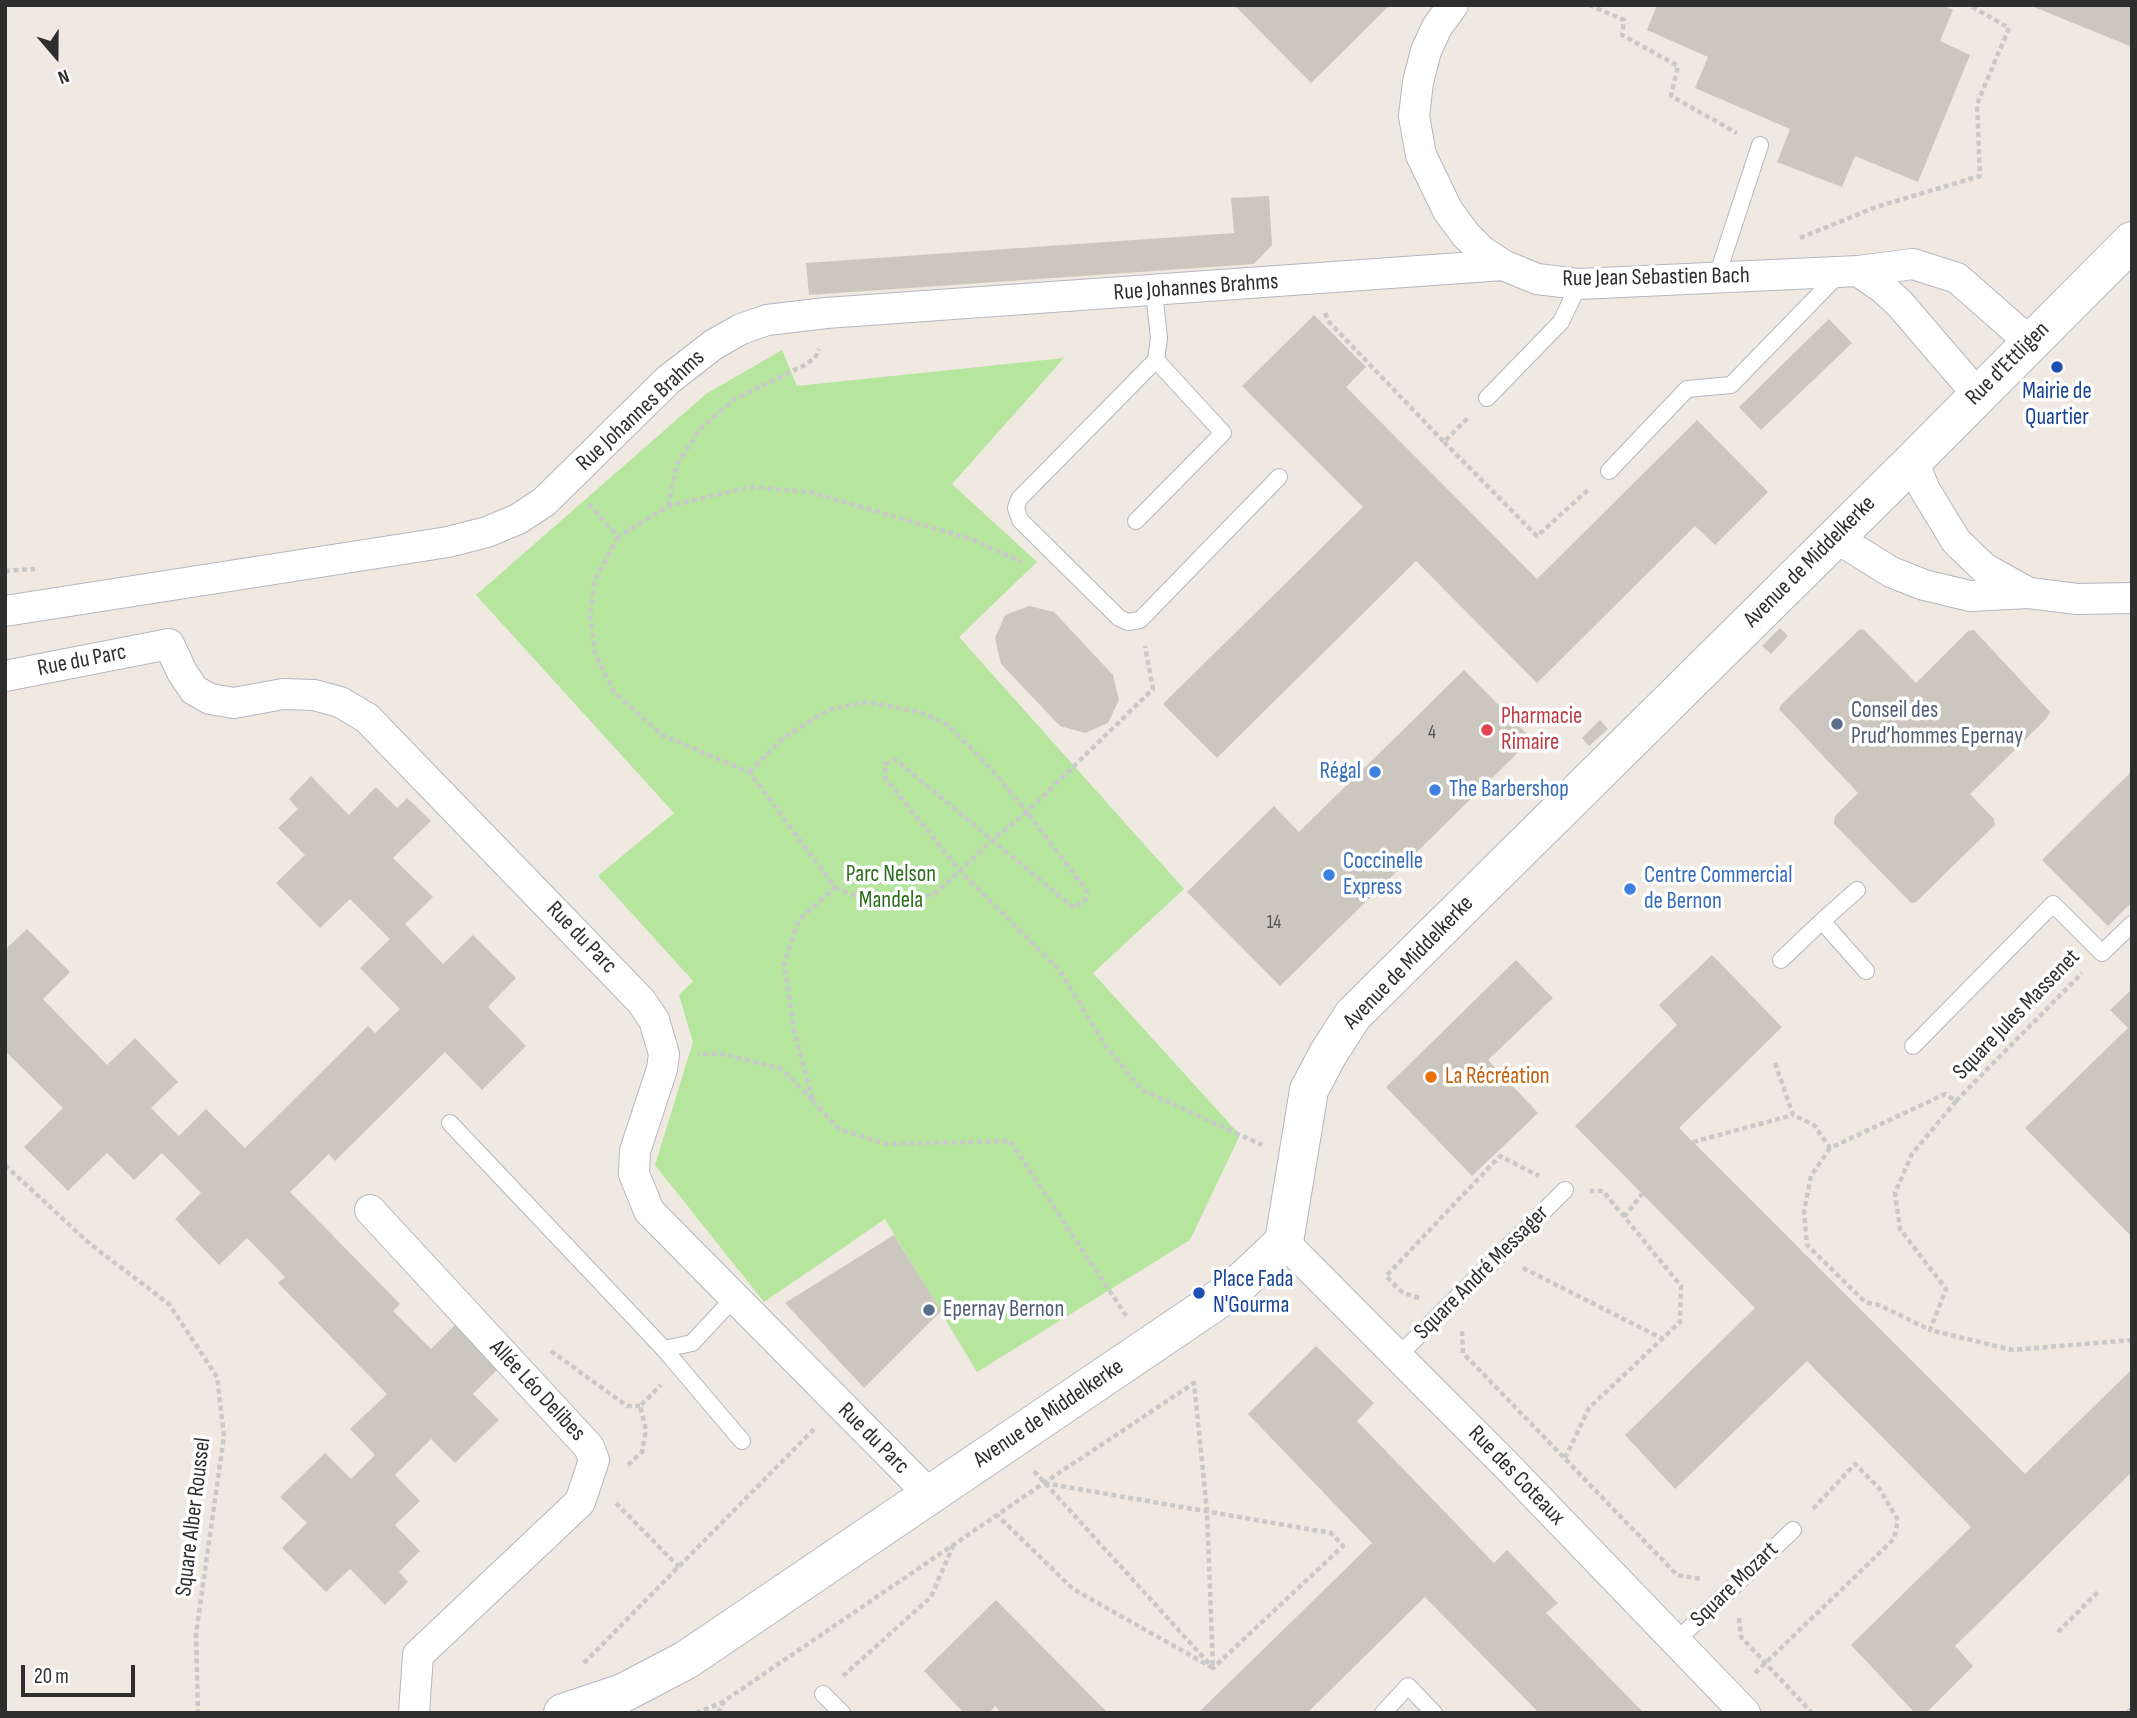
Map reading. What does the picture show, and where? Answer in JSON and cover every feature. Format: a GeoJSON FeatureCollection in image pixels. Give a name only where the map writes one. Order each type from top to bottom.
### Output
{"type":"FeatureCollection","features":[{"type":"Feature","properties":{"kind":"street","name":"Rue Jean Sebastien Bach"},"geometry":{"type":"LineString","coordinates":[[1453,5],[1437,27],[1426,51],[1418,82],[1415,116],[1422,155],[1454,219],[1482,251],[1503,265],[1537,279],[1579,284],[1716,279],[1849,271],[1913,264],[1957,278],[2031,343]]}},
{"type":"Feature","properties":{"kind":"street","name":"Rue d'Ettligen"},"geometry":{"type":"LineString","coordinates":[[1913,461],[2132,241]]}},
{"type":"Feature","properties":{"kind":"street","name":"Rue Johannes Brahms"},"geometry":{"type":"LineString","coordinates":[[5,611],[448,542],[487,532],[518,520],[544,502],[668,380],[713,345],[741,329],[767,320],[1503,265]]}},
{"type":"Feature","properties":{"kind":"street"},"geometry":{"type":"LineString","coordinates":[[1849,271],[1884,289],[1900,304],[1978,395]]}},
{"type":"Feature","properties":{"kind":"street"},"geometry":{"type":"LineString","coordinates":[[1913,461],[1925,490],[1956,541],[1984,568],[2029,593]]}},
{"type":"Feature","properties":{"kind":"street","name":"Avenue de Middelkerke"},"geometry":{"type":"LineString","coordinates":[[563,1713],[623,1693],[686,1660],[1235,1288],[1284,1242],[1309,1090],[1353,1015],[1913,461]]}},
{"type":"Feature","properties":{"kind":"street"},"geometry":{"type":"LineString","coordinates":[[1835,537],[1891,572],[1924,585],[1970,596],[2029,593],[2077,599],[2132,598]]}},
{"type":"Feature","properties":{"kind":"street","name":"Rue du Parc"},"geometry":{"type":"LineString","coordinates":[[5,676],[169,644],[182,673],[194,690],[210,699],[234,703],[284,694],[314,695],[340,702],[367,718],[641,1001],[654,1020],[664,1054],[656,1091],[635,1152],[634,1174],[649,1211],[929,1494]]}},
{"type":"Feature","properties":{"kind":"street","name":"Allée Léo Delibes"},"geometry":{"type":"LineString","coordinates":[[370,1210],[589,1447],[594,1460],[580,1502],[418,1655],[414,1713]]}},
{"type":"Feature","properties":{"kind":"street","name":"Rue des Coteaux"},"geometry":{"type":"LineString","coordinates":[[1284,1242],[1738,1705]]}},
{"type":"Feature","properties":{"kind":"lane"},"geometry":{"type":"LineString","coordinates":[[1716,279],[1760,145]]}},
{"type":"Feature","properties":{"kind":"lane"},"geometry":{"type":"LineString","coordinates":[[1609,471],[1687,389],[1731,386],[1849,271]]}},
{"type":"Feature","properties":{"kind":"lane"},"geometry":{"type":"LineString","coordinates":[[1487,398],[1561,322],[1579,284]]}},
{"type":"Feature","properties":{"kind":"lane"},"geometry":{"type":"LineString","coordinates":[[1154,291],[1159,338],[1156,360],[1018,499],[1016,508],[1020,520],[1119,618],[1128,622],[1140,620],[1279,477]]}},
{"type":"Feature","properties":{"kind":"lane"},"geometry":{"type":"LineString","coordinates":[[1136,522],[1223,433],[1156,360]]}},
{"type":"Feature","properties":{"kind":"lane"},"geometry":{"type":"LineString","coordinates":[[1781,960],[1857,890]]}},
{"type":"Feature","properties":{"kind":"lane"},"geometry":{"type":"LineString","coordinates":[[1913,1046],[2053,904],[2102,953],[2132,923]]}},
{"type":"Feature","properties":{"kind":"lane"},"geometry":{"type":"LineString","coordinates":[[1822,921],[1866,971]]}},
{"type":"Feature","properties":{"kind":"lane"},"geometry":{"type":"LineString","coordinates":[[450,1123],[664,1349],[742,1441]]}},
{"type":"Feature","properties":{"kind":"lane","name":"Square André Messager"},"geometry":{"type":"LineString","coordinates":[[1398,1356],[1565,1190]]}},
{"type":"Feature","properties":{"kind":"lane"},"geometry":{"type":"LineString","coordinates":[[664,1349],[692,1343],[734,1298]]}},
{"type":"Feature","properties":{"kind":"lane","name":"Square Mozart"},"geometry":{"type":"LineString","coordinates":[[1676,1641],[1793,1530]]}},
{"type":"Feature","properties":{"kind":"lane"},"geometry":{"type":"LineString","coordinates":[[1383,1713],[1408,1686],[1434,1713]]}},
{"type":"Feature","properties":{"kind":"lane"},"geometry":{"type":"LineString","coordinates":[[823,1694],[842,1713]]}},
{"type":"Feature","properties":{"kind":"path"},"geometry":{"type":"LineString","coordinates":[[1589,5],[1624,20],[1622,35],[1678,66],[1671,96],[1760,145]]}},
{"type":"Feature","properties":{"kind":"path"},"geometry":{"type":"LineString","coordinates":[[1794,241],[1876,207],[1980,176],[1977,104],[2009,28],[1969,5]]}},
{"type":"Feature","properties":{"kind":"path"},"geometry":{"type":"LineString","coordinates":[[1309,281],[1329,322],[1537,536],[1609,471]]}},
{"type":"Feature","properties":{"kind":"path"},"geometry":{"type":"LineString","coordinates":[[668,506],[677,464],[700,429],[735,399],[815,358],[833,313]]}},
{"type":"Feature","properties":{"kind":"path"},"geometry":{"type":"LineString","coordinates":[[1444,442],[1487,398]]}},
{"type":"Feature","properties":{"kind":"path"},"geometry":{"type":"LineString","coordinates":[[567,480],[618,537]]}},
{"type":"Feature","properties":{"kind":"path"},"geometry":{"type":"LineString","coordinates":[[1061,561],[1019,562],[971,539],[810,492],[751,487],[668,506],[618,537],[595,579],[590,615],[595,653],[614,692],[662,735],[749,772],[835,887],[862,899],[933,895],[992,840],[1027,812],[1153,689],[1140,620]]}},
{"type":"Feature","properties":{"kind":"path"},"geometry":{"type":"LineString","coordinates":[[749,772],[783,738],[828,709],[866,702],[920,712],[948,725],[984,761],[1027,812],[1087,891],[1085,900],[1074,908],[896,760],[885,764],[885,778],[960,871],[1060,971],[1105,1045],[1142,1090],[1298,1161]]}},
{"type":"Feature","properties":{"kind":"path"},"geometry":{"type":"LineString","coordinates":[[813,1101],[794,1030],[784,963],[799,920],[835,887]]}},
{"type":"Feature","properties":{"kind":"path","name":"Square Jules Massenet"},"geometry":{"type":"LineString","coordinates":[[1930,1330],[1946,1289],[1900,1229],[1895,1193],[1912,1154],[1956,1101],[2102,953]]}},
{"type":"Feature","properties":{"kind":"path"},"geometry":{"type":"LineString","coordinates":[[664,1054],[723,1054],[782,1069],[839,1129],[886,1144],[1010,1141],[1147,1348]]}},
{"type":"Feature","properties":{"kind":"path"},"geometry":{"type":"LineString","coordinates":[[1775,1063],[1793,1115]]}},
{"type":"Feature","properties":{"kind":"path","name":"Square Jules Massenet"},"geometry":{"type":"LineString","coordinates":[[1830,1148],[1945,1094],[1956,1101]]}},
{"type":"Feature","properties":{"kind":"path"},"geometry":{"type":"LineString","coordinates":[[1693,1142],[1793,1115],[1814,1125],[1830,1148],[1811,1176],[1804,1212],[1807,1245],[1865,1302],[1879,1305],[1930,1330],[2012,1350],[2132,1340]]}},
{"type":"Feature","properties":{"kind":"path"},"geometry":{"type":"LineString","coordinates":[[1565,1458],[1589,1408],[1680,1322],[1681,1286],[1603,1191],[1565,1190],[1500,1156],[1386,1276],[1403,1293],[1446,1308],[1462,1326],[1462,1353],[1677,1575],[1713,1581],[1739,1614],[1741,1637],[1812,1713]]}},
{"type":"Feature","properties":{"kind":"path","name":"Square Alber Roussel"},"geometry":{"type":"LineString","coordinates":[[5,1165],[90,1244],[169,1304],[217,1377],[225,1436],[196,1634],[198,1713]]}},
{"type":"Feature","properties":{"kind":"path"},"geometry":{"type":"LineString","coordinates":[[1624,1217],[1642,1194]]}},
{"type":"Feature","properties":{"kind":"path"},"geometry":{"type":"LineString","coordinates":[[1499,1256],[1663,1339]]}},
{"type":"Feature","properties":{"kind":"path"},"geometry":{"type":"LineString","coordinates":[[591,1470],[616,1469],[629,1464],[642,1452],[646,1430],[640,1406],[679,1367]]}},
{"type":"Feature","properties":{"kind":"path"},"geometry":{"type":"LineString","coordinates":[[695,1713],[724,1702],[1194,1383],[1207,1511],[1213,1668]]}},
{"type":"Feature","properties":{"kind":"path"},"geometry":{"type":"LineString","coordinates":[[580,1667],[839,1404]]}},
{"type":"Feature","properties":{"kind":"path"},"geometry":{"type":"LineString","coordinates":[[1007,1442],[1213,1668]]}},
{"type":"Feature","properties":{"kind":"path"},"geometry":{"type":"LineString","coordinates":[[1738,1705],[1765,1663],[1894,1539],[1898,1520],[1879,1488],[1855,1464],[1793,1530]]}},
{"type":"Feature","properties":{"kind":"path"},"geometry":{"type":"LineString","coordinates":[[591,1470],[679,1567]]}},
{"type":"Feature","properties":{"kind":"path"},"geometry":{"type":"LineString","coordinates":[[1044,1483],[1331,1534],[1343,1546],[1213,1668]]}},
{"type":"Feature","properties":{"kind":"path"},"geometry":{"type":"LineString","coordinates":[[997,1515],[1073,1588],[1213,1668]]}},
{"type":"Feature","properties":{"kind":"path"},"geometry":{"type":"LineString","coordinates":[[823,1694],[931,1597],[953,1545]]}},
{"type":"Feature","properties":{"kind":"path"},"geometry":{"type":"LineString","coordinates":[[2058,1632],[2099,1591]]}},
{"type":"Feature","properties":{"kind":"path"},"geometry":{"type":"LineString","coordinates":[[718,1713],[724,1702]]}},
{"type":"Feature","properties":{"kind":"path"},"geometry":{"type":"LineString","coordinates":[[2127,1713],[2132,1708]]}},
{"type":"Feature","properties":{"kind":"green space","name":"Parc Nelson Mandela"},"geometry":{"type":"Polygon","coordinates":[[[782,350],[797,386],[1064,358],[952,484],[1037,562],[959,637],[1184,889],[1093,973],[1240,1135],[1190,1240],[977,1372],[885,1219],[764,1302],[655,1165],[693,1042],[679,995],[693,981],[598,876],[674,813],[476,595],[706,394],[782,350]]]}},
{"type":"Feature","properties":{"kind":"building"},"geometry":{"type":"Polygon","coordinates":[[[1234,5],[1390,5],[1311,83],[1234,5]]]}},
{"type":"Feature","properties":{"kind":"building"},"geometry":{"type":"Polygon","coordinates":[[[1657,5],[1942,5],[1953,10],[1940,41],[1970,55],[1918,182],[1855,156],[1842,187],[1777,162],[1790,129],[1695,88],[1708,57],[1647,30],[1657,5]]]}},
{"type":"Feature","properties":{"kind":"building"},"geometry":{"type":"Polygon","coordinates":[[[2029,5],[2132,5],[2132,47],[2029,5]]]}},
{"type":"Feature","properties":{"kind":"building"},"geometry":{"type":"Polygon","coordinates":[[[1269,196],[1272,245],[1254,264],[809,295],[806,263],[1234,233],[1231,198],[1269,196]]]}},
{"type":"Feature","properties":{"kind":"building"},"geometry":{"type":"Polygon","coordinates":[[[1314,315],[1366,367],[1346,387],[1537,579],[1697,420],[1768,492],[1715,545],[1695,526],[1537,683],[1416,561],[1217,758],[1163,704],[1363,507],[1242,386],[1314,315]]]}},
{"type":"Feature","properties":{"kind":"building"},"geometry":{"type":"Polygon","coordinates":[[[1829,319],[1852,343],[1761,430],[1739,407],[1829,319]]]}},
{"type":"Feature","properties":{"kind":"building"},"geometry":{"type":"Polygon","coordinates":[[[1029,606],[1054,612],[1113,675],[1119,700],[1108,723],[1085,733],[1060,726],[1001,664],[995,638],[1005,615],[1029,606]]]}},
{"type":"Feature","properties":{"kind":"building"},"geometry":{"type":"Polygon","coordinates":[[[1780,628],[1788,636],[1771,654],[1762,646],[1780,628]]]}},
{"type":"Feature","properties":{"kind":"building"},"geometry":{"type":"Polygon","coordinates":[[[1860,629],[1916,683],[1968,631],[1974,630],[2050,712],[1970,794],[1994,819],[1995,825],[1916,902],[1911,903],[1834,824],[1835,816],[1858,793],[1779,709],[1860,629]]]}},
{"type":"Feature","properties":{"kind":"building"},"geometry":{"type":"Polygon","coordinates":[[[1464,670],[1532,739],[1280,986],[1187,892],[1274,806],[1299,832],[1464,670]]]}},
{"type":"Feature","properties":{"kind":"building"},"geometry":{"type":"Polygon","coordinates":[[[1600,720],[1608,729],[1589,746],[1582,738],[1600,720]]]}},
{"type":"Feature","properties":{"kind":"building"},"geometry":{"type":"Polygon","coordinates":[[[2132,771],[2132,902],[2108,926],[2042,860],[2132,771]]]}},
{"type":"Feature","properties":{"kind":"building"},"geometry":{"type":"Polygon","coordinates":[[[311,776],[349,815],[376,787],[397,808],[407,798],[431,821],[393,858],[433,897],[405,924],[443,964],[473,935],[516,978],[488,1007],[526,1046],[482,1090],[445,1052],[335,1161],[329,1154],[290,1192],[400,1304],[393,1311],[431,1349],[456,1324],[499,1368],[473,1394],[499,1420],[455,1463],[431,1439],[395,1475],[420,1501],[395,1525],[420,1551],[399,1572],[408,1582],[385,1605],[350,1569],[326,1592],[282,1548],[307,1523],[280,1497],[325,1453],[351,1479],[375,1455],[350,1429],[387,1394],[278,1283],[285,1277],[247,1238],[219,1265],[175,1219],[201,1193],[162,1153],[134,1180],[107,1153],[68,1191],[24,1147],[63,1108],[5,1051],[5,950],[27,929],[70,972],[43,999],[107,1065],[135,1038],[178,1082],[151,1108],[179,1136],[206,1109],[245,1148],[368,1026],[375,1033],[400,1009],[360,968],[390,939],[350,899],[320,928],[276,883],[305,855],[278,828],[298,809],[289,799],[311,776]]]}},
{"type":"Feature","properties":{"kind":"building"},"geometry":{"type":"Polygon","coordinates":[[[1712,955],[1782,1027],[1679,1128],[2025,1474],[2132,1369],[2132,1472],[1955,1646],[1973,1666],[1926,1713],[1915,1713],[1851,1645],[1971,1527],[1807,1361],[1675,1489],[1625,1435],[1755,1308],[1575,1126],[1677,1025],[1659,1005],[1712,955]]]}},
{"type":"Feature","properties":{"kind":"building"},"geometry":{"type":"Polygon","coordinates":[[[1516,960],[1553,998],[1488,1060],[1538,1113],[1472,1176],[1386,1087],[1516,960]]]}},
{"type":"Feature","properties":{"kind":"building"},"geometry":{"type":"Polygon","coordinates":[[[2132,989],[2132,1237],[2025,1128],[2128,1028],[2110,1010],[2132,989]]]}},
{"type":"Feature","properties":{"kind":"building"},"geometry":{"type":"Polygon","coordinates":[[[894,1235],[941,1311],[864,1388],[785,1303],[894,1235]]]}},
{"type":"Feature","properties":{"kind":"building"},"geometry":{"type":"Polygon","coordinates":[[[1316,1346],[1374,1403],[1357,1421],[1494,1563],[1507,1550],[1558,1603],[1546,1613],[1644,1713],[1539,1713],[1425,1597],[1307,1713],[1198,1713],[1372,1543],[1248,1414],[1316,1346]]]}},
{"type":"Feature","properties":{"kind":"building"},"geometry":{"type":"Polygon","coordinates":[[[996,1600],[1108,1713],[1002,1713],[995,1706],[989,1713],[964,1713],[924,1671],[996,1600]]]}},
{"type":"Feature","properties":{"kind":"place","name":"Mairie de Quartier"},"geometry":{"type":"Point","coordinates":[2057,367]}},
{"type":"Feature","properties":{"kind":"place","name":"Conseil des Prud’hommes Epernay"},"geometry":{"type":"Point","coordinates":[1837,724]}},
{"type":"Feature","properties":{"kind":"place","name":"Pharmacie Rimaire"},"geometry":{"type":"Point","coordinates":[1487,730]}},
{"type":"Feature","properties":{"kind":"place","name":"Régal"},"geometry":{"type":"Point","coordinates":[1375,772]}},
{"type":"Feature","properties":{"kind":"place","name":"The Barbershop"},"geometry":{"type":"Point","coordinates":[1435,790]}},
{"type":"Feature","properties":{"kind":"place","name":"Coccinelle Express"},"geometry":{"type":"Point","coordinates":[1329,875]}},
{"type":"Feature","properties":{"kind":"place","name":"Centre Commercial de Bernon"},"geometry":{"type":"Point","coordinates":[1630,889]}},
{"type":"Feature","properties":{"kind":"place","name":"La Récréation"},"geometry":{"type":"Point","coordinates":[1431,1077]}},
{"type":"Feature","properties":{"kind":"place","name":"Place Fada N'Gourma"},"geometry":{"type":"Point","coordinates":[1199,1293]}},
{"type":"Feature","properties":{"kind":"place","name":"Epernay Bernon"},"geometry":{"type":"Point","coordinates":[929,1310]}}]}
